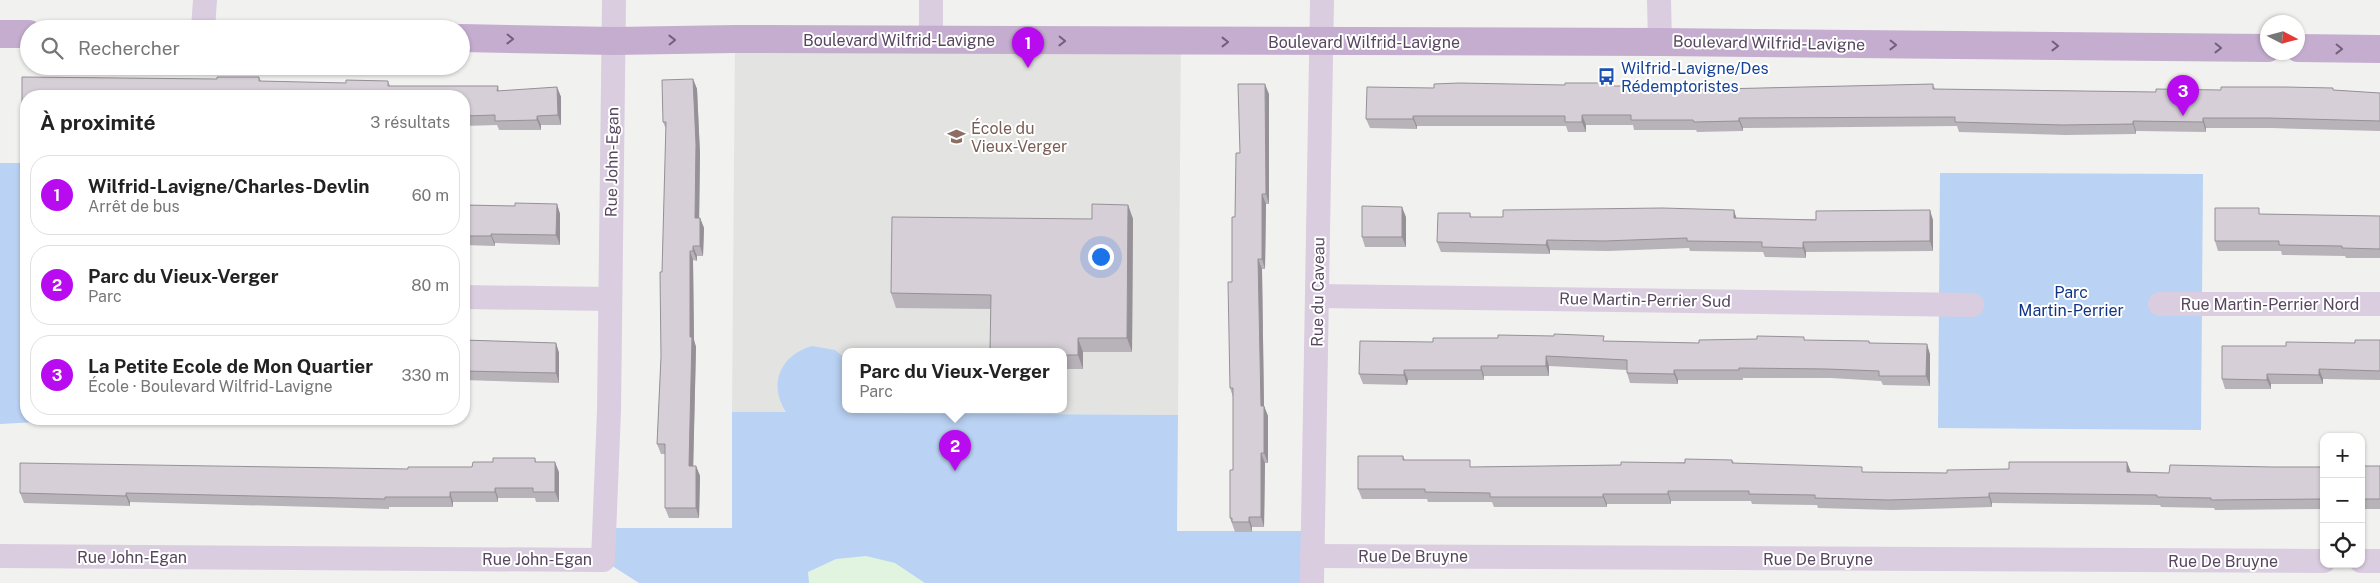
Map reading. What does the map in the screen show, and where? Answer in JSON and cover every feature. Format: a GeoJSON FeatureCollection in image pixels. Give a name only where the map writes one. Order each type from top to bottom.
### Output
{"type":"FeatureCollection","features":[{"type":"Feature","properties":{"kind":"main road"},"geometry":{"type":"LineString","coordinates":[[0,34],[20,34]]}},
{"type":"Feature","properties":{"kind":"main road","name":"Boulevard Wilfrid-Lavigne"},"geometry":{"type":"LineString","coordinates":[[470,38],[614,41],[1660,42],[2260,48]]}},
{"type":"Feature","properties":{"kind":"main road"},"geometry":{"type":"LineString","coordinates":[[2305,48],[2380,49]]}},
{"type":"Feature","properties":{"kind":"street"},"geometry":{"type":"LineString","coordinates":[[204,20],[205,0]]}},
{"type":"Feature","properties":{"kind":"street","name":"Rue John-Egan"},"geometry":{"type":"LineString","coordinates":[[0,556],[603,560],[609,411],[614,0]]}},
{"type":"Feature","properties":{"kind":"street"},"geometry":{"type":"LineString","coordinates":[[930,40],[931,0]]}},
{"type":"Feature","properties":{"kind":"street","name":"Rue du Caveau"},"geometry":{"type":"LineString","coordinates":[[1312,583],[1322,0]]}},
{"type":"Feature","properties":{"kind":"street"},"geometry":{"type":"LineString","coordinates":[[1660,0],[1660,42]]}},
{"type":"Feature","properties":{"kind":"street","name":"Rue Martin-Perrier Sud"},"geometry":{"type":"LineString","coordinates":[[1318,296],[1972,305]]}},
{"type":"Feature","properties":{"kind":"street"},"geometry":{"type":"LineString","coordinates":[[470,297],[610,299]]}},
{"type":"Feature","properties":{"kind":"street","name":"Rue Martin-Perrier Nord"},"geometry":{"type":"LineString","coordinates":[[2160,304],[2380,304]]}},
{"type":"Feature","properties":{"kind":"street","name":"Rue De Bruyne"},"geometry":{"type":"LineString","coordinates":[[1312,556],[2320,561]]}},
{"type":"Feature","properties":{"kind":"street"},"geometry":{"type":"LineString","coordinates":[[2365,561],[2380,561]]}},
{"type":"Feature","properties":{"kind":"shaded area","name":"École du Vieux-Verger"},"geometry":{"type":"Polygon","coordinates":[[[735,39],[1181,42],[1178,415],[881,413],[1067,413],[1067,348],[842,348],[842,413],[732,412],[735,39]]]}},
{"type":"Feature","properties":{"kind":"green space"},"geometry":{"type":"Polygon","coordinates":[[[0,163],[20,163],[20,423],[0,424],[0,163]]]}},
{"type":"Feature","properties":{"kind":"green space","name":"Parc Martin-Perrier"},"geometry":{"type":"Polygon","coordinates":[[[1940,173],[2203,174],[2201,430],[1938,428],[1940,173]]]}},
{"type":"Feature","properties":{"kind":"green space"},"geometry":{"type":"Polygon","coordinates":[[[812,346],[835,350],[842,356],[842,413],[1178,415],[1177,531],[1312,531],[1312,583],[639,583],[603,560],[603,528],[732,528],[732,412],[786,412],[778,392],[780,372],[792,356],[812,346]]]}},
{"type":"Feature","properties":{"kind":"sand"},"geometry":{"type":"Polygon","coordinates":[[[866,556],[895,563],[925,583],[809,583],[808,572],[836,559],[866,556]]]}},
{"type":"Feature","properties":{"kind":"building"},"geometry":{"type":"Polygon","coordinates":[[[22,77],[217,79],[217,77],[259,77],[259,81],[346,83],[346,80],[388,81],[388,86],[498,86],[497,91],[557,87],[558,115],[537,116],[537,120],[495,121],[495,115],[470,116],[470,90],[22,90],[22,77]]]}},
{"type":"Feature","properties":{"kind":"building"},"geometry":{"type":"Polygon","coordinates":[[[693,79],[696,144],[695,218],[700,218],[700,246],[693,246],[693,251],[690,251],[690,337],[692,337],[689,466],[696,466],[696,508],[665,508],[665,444],[657,444],[661,357],[660,272],[662,272],[666,122],[663,122],[662,80],[693,79]]]}},
{"type":"Feature","properties":{"kind":"building"},"geometry":{"type":"Polygon","coordinates":[[[1565,83],[1611,83],[1611,86],[1676,86],[1676,90],[1933,84],[1933,89],[2156,92],[2156,89],[2221,90],[2221,87],[2333,88],[2333,90],[2380,93],[2380,121],[2203,118],[2203,122],[2133,121],[2133,124],[2062,125],[1955,122],[1955,117],[1739,118],[1739,121],[1694,122],[1693,120],[1631,120],[1631,115],[1582,115],[1582,122],[1565,122],[1565,116],[1413,116],[1413,119],[1366,119],[1367,87],[1434,88],[1434,84],[1565,85],[1565,83]]]}},
{"type":"Feature","properties":{"kind":"building"},"geometry":{"type":"Polygon","coordinates":[[[1238,84],[1265,84],[1266,194],[1262,194],[1262,259],[1258,259],[1261,406],[1264,406],[1264,453],[1261,453],[1261,517],[1249,517],[1249,522],[1232,522],[1232,518],[1230,518],[1230,470],[1233,470],[1233,388],[1230,388],[1228,282],[1232,282],[1232,217],[1235,217],[1236,153],[1240,153],[1238,84]]]}},
{"type":"Feature","properties":{"kind":"building"},"geometry":{"type":"Polygon","coordinates":[[[515,203],[557,204],[556,235],[491,234],[491,236],[470,236],[470,205],[515,206],[515,203]]]}},
{"type":"Feature","properties":{"kind":"building"},"geometry":{"type":"Polygon","coordinates":[[[1092,204],[1128,205],[1127,338],[1078,338],[1078,355],[1067,355],[1067,348],[990,348],[991,295],[891,293],[892,217],[1092,219],[1092,204]]]}},
{"type":"Feature","properties":{"kind":"building"},"geometry":{"type":"Polygon","coordinates":[[[1362,206],[1402,207],[1402,237],[1362,237],[1362,206]]]}},
{"type":"Feature","properties":{"kind":"building"},"geometry":{"type":"Polygon","coordinates":[[[1662,208],[1734,210],[1734,218],[1816,220],[1816,211],[1930,210],[1930,241],[1803,242],[1803,248],[1762,247],[1762,242],[1687,241],[1687,238],[1604,241],[1547,240],[1546,245],[1437,242],[1438,213],[1470,213],[1470,217],[1503,217],[1503,210],[1662,208]]]}},
{"type":"Feature","properties":{"kind":"building"},"geometry":{"type":"Polygon","coordinates":[[[2215,208],[2259,208],[2259,214],[2380,216],[2380,249],[2279,245],[2279,241],[2215,241],[2215,208]]]}},
{"type":"Feature","properties":{"kind":"building"},"geometry":{"type":"Polygon","coordinates":[[[1554,334],[1604,336],[1603,341],[1699,343],[1699,340],[1757,339],[1757,336],[1804,337],[1804,340],[1927,344],[1926,376],[1879,376],[1879,371],[1739,368],[1739,370],[1674,370],[1674,374],[1627,373],[1627,360],[1546,356],[1546,366],[1481,366],[1481,370],[1404,370],[1404,375],[1359,374],[1360,341],[1433,342],[1433,338],[1498,338],[1498,335],[1554,336],[1554,334]]]}},
{"type":"Feature","properties":{"kind":"building"},"geometry":{"type":"Polygon","coordinates":[[[470,340],[556,343],[556,373],[470,371],[470,340]]]}},
{"type":"Feature","properties":{"kind":"building"},"geometry":{"type":"Polygon","coordinates":[[[2355,340],[2380,340],[2380,371],[2319,369],[2319,375],[2267,374],[2267,380],[2222,379],[2222,346],[2286,346],[2286,342],[2355,343],[2355,340]]]}},
{"type":"Feature","properties":{"kind":"building"},"geometry":{"type":"Polygon","coordinates":[[[1358,456],[1403,456],[1403,460],[1470,460],[1470,467],[1621,465],[1621,462],[1685,463],[1685,459],[1732,460],[1732,463],[1862,467],[1862,472],[1947,473],[1947,470],[2009,469],[2009,462],[2127,462],[2127,472],[2169,473],[2170,465],[2320,467],[2320,499],[2211,500],[2211,498],[2157,497],[2157,495],[1989,493],[1989,497],[1889,500],[1815,498],[1815,495],[1749,494],[1749,491],[1668,491],[1668,494],[1603,494],[1603,497],[1490,497],[1490,493],[1425,492],[1425,489],[1358,489],[1358,456]]]}},
{"type":"Feature","properties":{"kind":"building"},"geometry":{"type":"Polygon","coordinates":[[[493,458],[535,458],[535,462],[555,462],[555,492],[533,492],[533,488],[495,488],[495,492],[450,492],[450,497],[385,497],[385,499],[126,493],[126,496],[20,493],[20,463],[408,469],[408,467],[472,467],[473,462],[493,462],[493,458]]]}},
{"type":"Feature","properties":{"kind":"building"},"geometry":{"type":"Polygon","coordinates":[[[2365,466],[2380,466],[2380,499],[2365,499],[2365,466]]]}},
{"type":"Feature","properties":{"kind":"place","name":"Wilfrid-Lavigne/Charles-Devlin"},"geometry":{"type":"Point","coordinates":[1028,68]}},
{"type":"Feature","properties":{"kind":"place","name":"Wilfrid-Lavigne/Des Rédemptoristes"},"geometry":{"type":"Point","coordinates":[1607,77]}},
{"type":"Feature","properties":{"kind":"place","name":"La Petite Ecole de Mon Quartier"},"geometry":{"type":"Point","coordinates":[2183,116]}},
{"type":"Feature","properties":{"kind":"place","name":"École du Vieux-Verger"},"geometry":{"type":"Point","coordinates":[957,137]}},
{"type":"Feature","properties":{"kind":"place","name":"Parc du Vieux-Verger"},"geometry":{"type":"Point","coordinates":[955,471]}}]}
